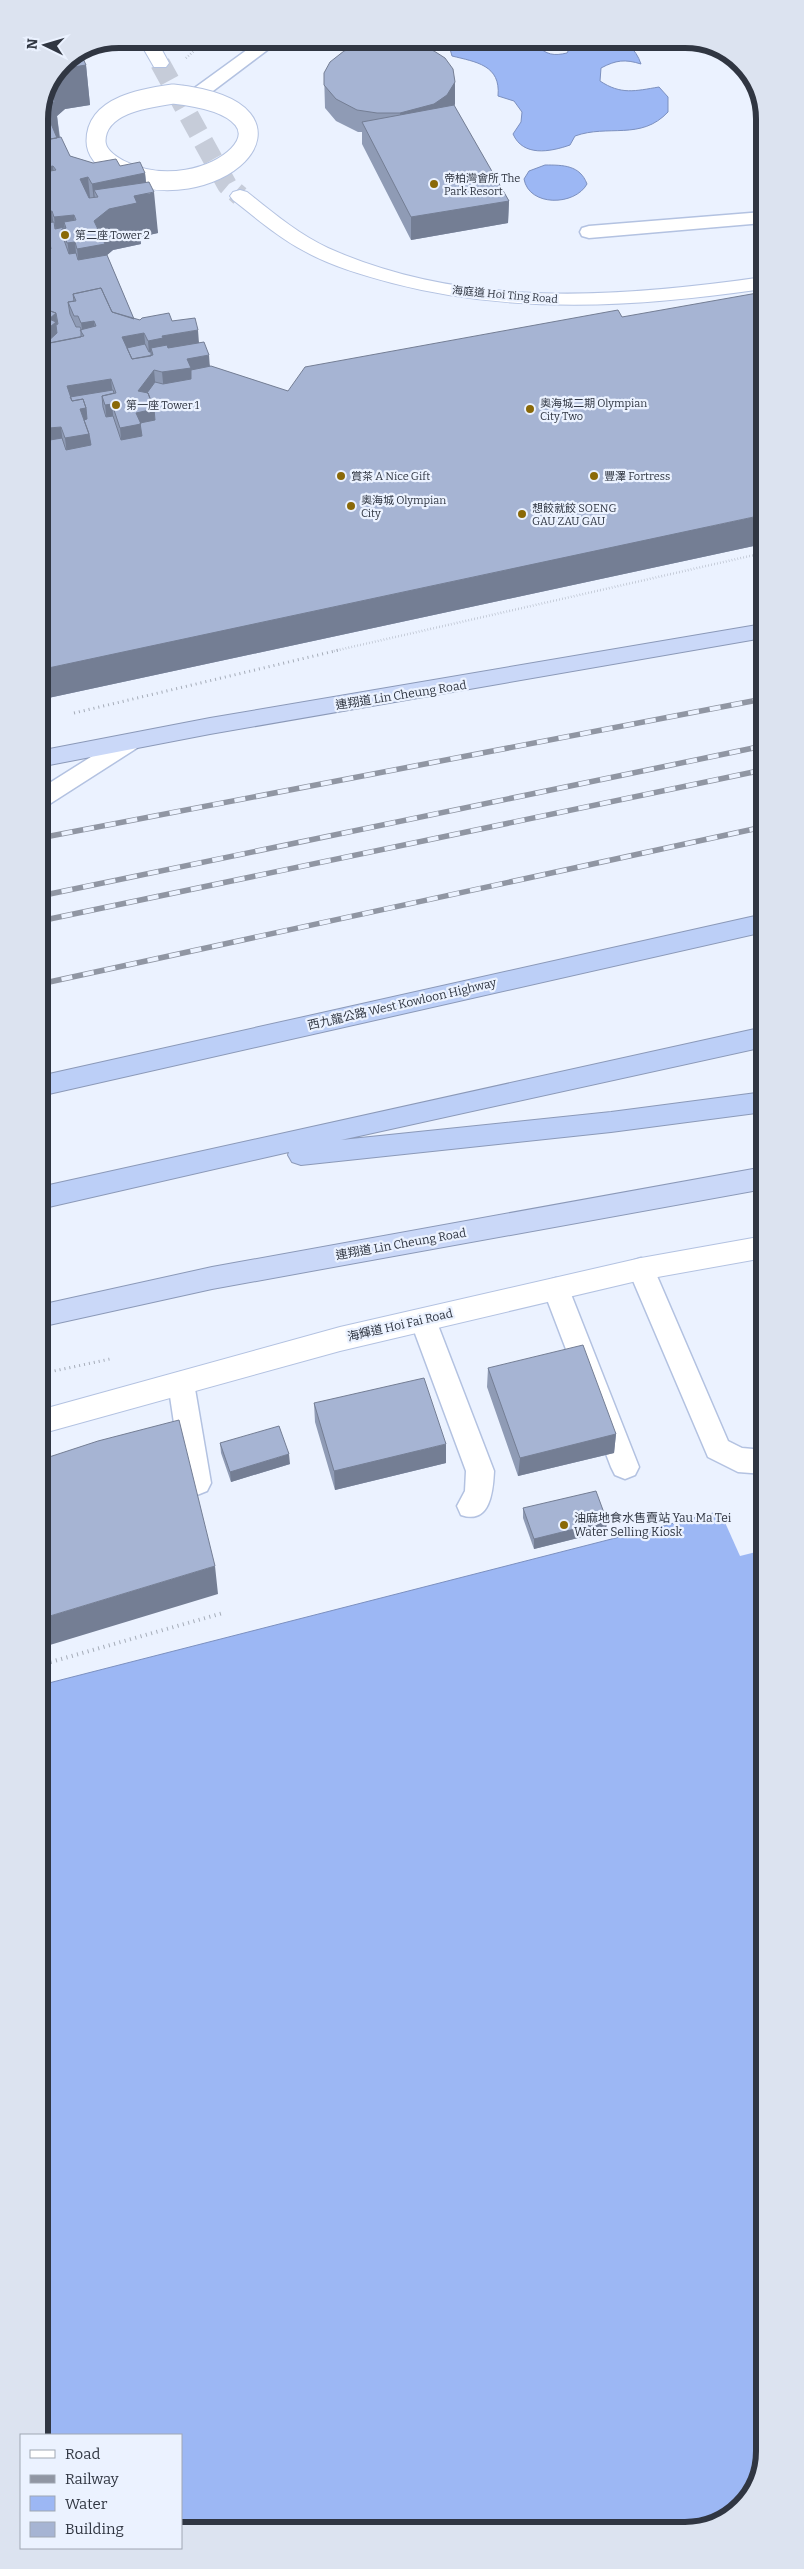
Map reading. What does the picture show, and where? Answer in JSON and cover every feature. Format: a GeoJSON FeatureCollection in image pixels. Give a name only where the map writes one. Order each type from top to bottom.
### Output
{"type":"FeatureCollection","features":[{"type":"Feature","properties":{"kind":"highway","name":"連翔道 Lin Cheung Road"},"geometry":{"type":"LineString","coordinates":[[47,758],[210,726],[564,668],[756,632]]}},
{"type":"Feature","properties":{"kind":"highway","name":"西九龍公路 West Kowloon Highway"},"geometry":{"type":"LineString","coordinates":[[47,1084],[756,924]]}},
{"type":"Feature","properties":{"kind":"highway"},"geometry":{"type":"LineString","coordinates":[[47,1196],[576,1077],[756,1039]]}},
{"type":"Feature","properties":{"kind":"highway"},"geometry":{"type":"LineString","coordinates":[[178,1168],[610,1122],[756,1103]]}},
{"type":"Feature","properties":{"kind":"highway","name":"連翔道 Lin Cheung Road"},"geometry":{"type":"LineString","coordinates":[[47,1314],[212,1278],[756,1179]]}},
{"type":"Feature","properties":{"kind":"street"},"geometry":{"type":"LineString","coordinates":[[151,47],[160,63]]}},
{"type":"Feature","properties":{"kind":"street","name":"海庭道 Hoi Ting Road"},"geometry":{"type":"LineString","coordinates":[[240,196],[320,252],[393,278],[466,294],[576,302],[661,296],[756,284]]}},
{"type":"Feature","properties":{"kind":"street","name":"海輝道 Hoi Fai Road"},"geometry":{"type":"LineString","coordinates":[[47,1420],[340,1339],[641,1269],[756,1248]]}},
{"type":"Feature","properties":{"kind":"lane"},"geometry":{"type":"LineString","coordinates":[[195,96],[216,101],[233,109],[244,120],[249,133],[246,146],[237,158],[221,168],[192,177],[152,179],[114,167],[102,157],[96,145],[96,133],[102,121],[114,110],[151,96],[195,96],[262,47]]}},
{"type":"Feature","properties":{"kind":"lane"},"geometry":{"type":"LineString","coordinates":[[589,232],[756,218]]}},
{"type":"Feature","properties":{"kind":"lane"},"geometry":{"type":"LineString","coordinates":[[47,795],[129,743]]}},
{"type":"Feature","properties":{"kind":"lane"},"geometry":{"type":"LineString","coordinates":[[641,1269],[718,1450],[738,1460],[756,1461]]}},
{"type":"Feature","properties":{"kind":"lane"},"geometry":{"type":"LineString","coordinates":[[556,1289],[625,1467]]}},
{"type":"Feature","properties":{"kind":"lane"},"geometry":{"type":"LineString","coordinates":[[423,1320],[480,1471],[480,1494],[471,1506]]}},
{"type":"Feature","properties":{"kind":"lane"},"geometry":{"type":"LineString","coordinates":[[181,1383],[197,1483]]}},
{"type":"Feature","properties":{"kind":"path"},"geometry":{"type":"LineString","coordinates":[[67,714],[487,614],[756,555]]}},
{"type":"Feature","properties":{"kind":"path"},"geometry":{"type":"LineString","coordinates":[[47,1663],[223,1613]]}},
{"type":"Feature","properties":{"kind":"water"},"geometry":{"type":"Polygon","coordinates":[[[540,48],[547,53],[558,54],[567,53],[570,48],[631,48],[636,53],[641,64],[621,61],[606,65],[601,68],[600,81],[615,88],[628,91],[659,87],[668,97],[668,112],[658,121],[647,126],[635,129],[587,133],[575,136],[570,145],[546,151],[530,149],[517,141],[513,134],[521,122],[522,112],[514,101],[498,96],[498,86],[491,71],[478,63],[452,56],[450,49],[540,48]]]}},
{"type":"Feature","properties":{"kind":"water"},"geometry":{"type":"Polygon","coordinates":[[[545,165],[570,167],[580,173],[587,184],[573,196],[563,199],[543,199],[534,195],[524,179],[529,171],[545,165]]]}},
{"type":"Feature","properties":{"kind":"water"},"geometry":{"type":"Polygon","coordinates":[[[756,1502],[756,2451],[753,2473],[736,2501],[725,2510],[713,2516],[686,2522],[182,2521],[182,2434],[47,2434],[47,1683],[756,1502]]]}},
{"type":"Feature","properties":{"kind":"pier"},"geometry":{"type":"Polygon","coordinates":[[[756,1500],[756,1552],[740,1556],[719,1509],[756,1500]]]}},
{"type":"Feature","properties":{"kind":"building"},"geometry":{"type":"Polygon","coordinates":[[[357,47],[424,48],[445,58],[453,69],[455,82],[447,95],[434,104],[400,113],[377,113],[357,110],[336,99],[324,85],[324,73],[330,62],[344,51],[357,47]]]}},
{"type":"Feature","properties":{"kind":"building"},"geometry":{"type":"Polygon","coordinates":[[[82,57],[86,65],[70,67],[79,59],[82,57]]]}},
{"type":"Feature","properties":{"kind":"building"},"geometry":{"type":"Polygon","coordinates":[[[52,95],[55,102],[50,103],[52,95]]]}},
{"type":"Feature","properties":{"kind":"building","name":"帝柏灣會所 The Park Resort"},"geometry":{"type":"Polygon","coordinates":[[[454,105],[509,201],[411,217],[362,122],[454,105]]]}},
{"type":"Feature","properties":{"kind":"building"},"geometry":{"type":"Polygon","coordinates":[[[47,115],[57,138],[47,140],[47,115]]]}},
{"type":"Feature","properties":{"kind":"building"},"geometry":{"type":"Polygon","coordinates":[[[61,137],[70,156],[93,163],[116,159],[120,166],[140,162],[145,173],[92,184],[88,177],[80,179],[89,198],[98,197],[94,190],[149,182],[154,192],[134,196],[137,203],[109,209],[94,221],[105,244],[77,249],[75,242],[67,243],[62,229],[66,228],[64,222],[76,220],[74,215],[54,217],[52,211],[47,212],[47,172],[56,170],[53,166],[47,167],[47,140],[61,137]]]}},
{"type":"Feature","properties":{"kind":"building"},"geometry":{"type":"Polygon","coordinates":[[[54,222],[55,229],[65,227],[65,229],[62,229],[69,254],[76,253],[78,260],[107,255],[134,319],[112,312],[101,288],[73,294],[74,301],[68,302],[70,314],[76,327],[81,329],[81,337],[47,344],[57,333],[56,325],[58,324],[56,313],[47,310],[47,253],[51,249],[49,238],[47,237],[47,223],[54,222]]]}},
{"type":"Feature","properties":{"kind":"building"},"geometry":{"type":"Polygon","coordinates":[[[101,288],[112,312],[140,320],[169,313],[172,321],[195,318],[198,330],[162,336],[163,338],[148,341],[144,333],[122,337],[132,359],[153,355],[151,348],[167,345],[168,348],[204,342],[209,355],[187,359],[191,368],[162,372],[154,370],[138,391],[148,393],[154,409],[136,413],[141,424],[120,428],[112,404],[105,405],[102,396],[116,393],[111,379],[67,386],[72,401],[83,399],[86,408],[80,409],[89,434],[65,438],[61,427],[49,428],[47,423],[47,343],[84,336],[80,330],[96,326],[94,321],[81,323],[78,316],[74,316],[68,302],[76,301],[73,294],[101,288]]]}},
{"type":"Feature","properties":{"kind":"building","name":"奧海城二期 Olympian City Two"},"geometry":{"type":"Polygon","coordinates":[[[756,293],[756,516],[47,668],[47,430],[50,440],[62,438],[66,450],[91,445],[84,420],[87,419],[83,399],[72,401],[70,397],[113,390],[114,393],[102,396],[103,407],[106,417],[113,416],[121,440],[142,436],[140,423],[155,420],[154,409],[147,393],[155,382],[163,384],[191,379],[191,370],[211,366],[288,391],[305,367],[618,310],[622,317],[756,293]]]}},
{"type":"Feature","properties":{"kind":"building"},"geometry":{"type":"Polygon","coordinates":[[[47,310],[56,313],[49,319],[56,322],[47,329],[47,310]]]}},
{"type":"Feature","properties":{"kind":"building"},"geometry":{"type":"Polygon","coordinates":[[[145,344],[149,352],[151,352],[151,356],[132,359],[127,348],[145,344]]]}},
{"type":"Feature","properties":{"kind":"building"},"geometry":{"type":"Polygon","coordinates":[[[583,1345],[616,1434],[520,1458],[488,1368],[583,1345]]]}},
{"type":"Feature","properties":{"kind":"building"},"geometry":{"type":"Polygon","coordinates":[[[424,1378],[446,1444],[334,1471],[314,1403],[424,1378]]]}},
{"type":"Feature","properties":{"kind":"building"},"geometry":{"type":"Polygon","coordinates":[[[179,1420],[215,1566],[47,1617],[47,1458],[98,1441],[179,1420]]]}},
{"type":"Feature","properties":{"kind":"building"},"geometry":{"type":"Polygon","coordinates":[[[279,1426],[289,1454],[230,1472],[220,1443],[279,1426]]]}},
{"type":"Feature","properties":{"kind":"building","name":"油麻地食水售賣站 Yau Ma Tei Water Selling Kiosk"},"geometry":{"type":"Polygon","coordinates":[[[596,1491],[607,1521],[534,1539],[523,1508],[596,1491]]]}},
{"type":"Feature","properties":{"kind":"tunnel"},"geometry":{"type":"LineString","coordinates":[[160,63],[227,185],[240,196]]}},
{"type":"Feature","properties":{"kind":"railway"},"geometry":{"type":"LineString","coordinates":[[47,837],[756,700]]}},
{"type":"Feature","properties":{"kind":"railway"},"geometry":{"type":"LineString","coordinates":[[47,895],[756,747]]}},
{"type":"Feature","properties":{"kind":"railway"},"geometry":{"type":"LineString","coordinates":[[47,920],[756,771]]}},
{"type":"Feature","properties":{"kind":"railway"},"geometry":{"type":"LineString","coordinates":[[47,982],[756,829]]}},
{"type":"Feature","properties":{"kind":"place","name":"帝柏灣會所 The Park Resort"},"geometry":{"type":"Point","coordinates":[434,184]}},
{"type":"Feature","properties":{"kind":"place","name":"第二座 Tower 2"},"geometry":{"type":"Point","coordinates":[65,235]}},
{"type":"Feature","properties":{"kind":"place","name":"第一座 Tower 1"},"geometry":{"type":"Point","coordinates":[116,405]}},
{"type":"Feature","properties":{"kind":"place","name":"奧海城二期 Olympian City Two"},"geometry":{"type":"Point","coordinates":[530,409]}},
{"type":"Feature","properties":{"kind":"place","name":"賞茶 A Nice Gift"},"geometry":{"type":"Point","coordinates":[341,476]}},
{"type":"Feature","properties":{"kind":"place","name":"豐澤 Fortress"},"geometry":{"type":"Point","coordinates":[594,476]}},
{"type":"Feature","properties":{"kind":"place","name":"奧海城 Olympian City"},"geometry":{"type":"Point","coordinates":[351,506]}},
{"type":"Feature","properties":{"kind":"place","name":"想餃就餃 SOENG GAU ZAU GAU"},"geometry":{"type":"Point","coordinates":[522,514]}},
{"type":"Feature","properties":{"kind":"place","name":"油麻地食水售賣站 Yau Ma Tei Water Selling Kiosk"},"geometry":{"type":"Point","coordinates":[564,1525]}}]}
